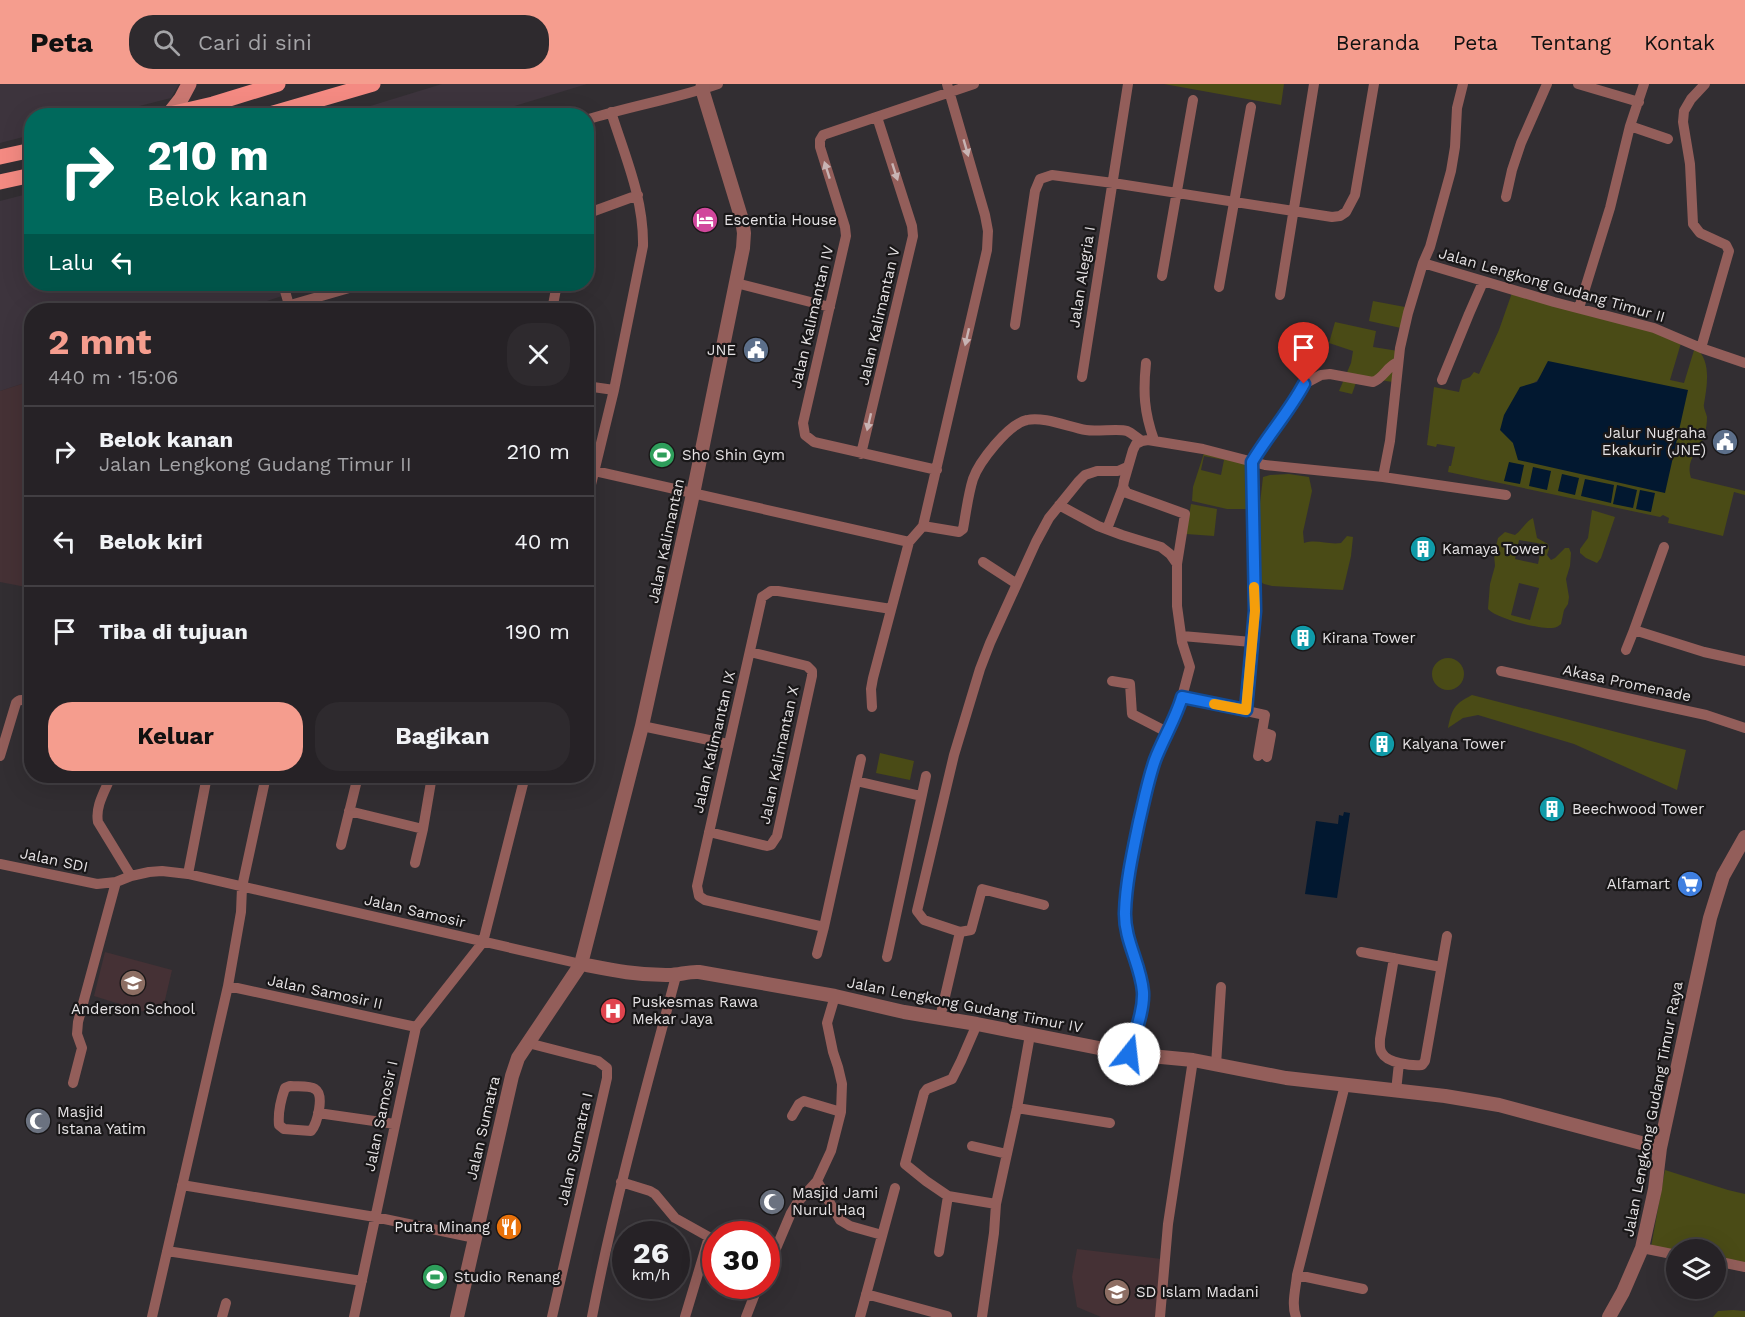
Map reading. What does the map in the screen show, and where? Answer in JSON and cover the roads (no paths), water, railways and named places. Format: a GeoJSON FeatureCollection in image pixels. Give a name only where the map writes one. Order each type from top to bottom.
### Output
{"type":"FeatureCollection","features":[{"type":"Feature","properties":{"kind":"main road"},"geometry":{"type":"LineString","coordinates":[[172,108],[181,99],[189,84]]}},
{"type":"Feature","properties":{"kind":"main road"},"geometry":{"type":"LineString","coordinates":[[194,108],[278,84]]}},
{"type":"Feature","properties":{"kind":"main road"},"geometry":{"type":"LineString","coordinates":[[291,108],[374,84]]}},
{"type":"Feature","properties":{"kind":"main road"},"geometry":{"type":"LineString","coordinates":[[0,157],[24,152]]}},
{"type":"Feature","properties":{"kind":"main road"},"geometry":{"type":"LineString","coordinates":[[0,182],[24,177]]}},
{"type":"Feature","properties":{"kind":"street"},"geometry":{"type":"LineString","coordinates":[[594,117],[701,86],[718,84]]}},
{"type":"Feature","properties":{"kind":"street","name":"Jalan Kalimantan IV"},"geometry":{"type":"LineString","coordinates":[[937,470],[814,442],[805,435],[803,423],[846,231],[819,147],[819,140],[823,135],[877,117],[949,88],[974,84]]}},
{"type":"Feature","properties":{"kind":"street","name":"Jalan Alegria I"},"geometry":{"type":"LineString","coordinates":[[1082,377],[1128,84]]}},
{"type":"Feature","properties":{"kind":"street"},"geometry":{"type":"LineString","coordinates":[[1280,295],[1314,84]]}},
{"type":"Feature","properties":{"kind":"street"},"geometry":{"type":"LineString","coordinates":[[1015,325],[1035,191],[1040,179],[1052,175],[1332,217],[1340,216],[1346,212],[1355,195],[1374,84]]}},
{"type":"Feature","properties":{"kind":"street","name":"Jalan Lengkong Gudang Timur II"},"geometry":{"type":"LineString","coordinates":[[1463,84],[1457,108],[1455,147],[1450,171],[1430,247],[1423,263],[1483,282],[1654,328],[1745,363]]}},
{"type":"Feature","properties":{"kind":"street"},"geometry":{"type":"LineString","coordinates":[[1506,197],[1521,143],[1547,84]]}},
{"type":"Feature","properties":{"kind":"street"},"geometry":{"type":"LineString","coordinates":[[1578,84],[1639,102]]}},
{"type":"Feature","properties":{"kind":"street"},"geometry":{"type":"LineString","coordinates":[[1579,308],[1610,208],[1630,126],[1644,84]]}},
{"type":"Feature","properties":{"kind":"street"},"geometry":{"type":"LineString","coordinates":[[1701,348],[1728,251],[1726,245],[1700,233],[1694,224],[1690,164],[1683,122],[1684,111],[1691,99],[1705,84]]}},
{"type":"Feature","properties":{"kind":"street","name":"Jalan Kalimantan"},"geometry":{"type":"LineString","coordinates":[[581,964],[642,726],[693,494],[743,248],[743,226],[701,86]]}},
{"type":"Feature","properties":{"kind":"street"},"geometry":{"type":"LineString","coordinates":[[872,707],[871,689],[891,609],[909,542],[923,526],[987,250],[988,231],[949,88]]}},
{"type":"Feature","properties":{"kind":"street"},"geometry":{"type":"LineString","coordinates":[[1162,276],[1193,100]]}},
{"type":"Feature","properties":{"kind":"street"},"geometry":{"type":"LineString","coordinates":[[1219,287],[1251,107]]}},
{"type":"Feature","properties":{"kind":"street"},"geometry":{"type":"LineString","coordinates":[[594,460],[614,390],[643,246],[643,226],[638,195],[611,112]]}},
{"type":"Feature","properties":{"kind":"street","name":"Jalan Kalimantan V"},"geometry":{"type":"LineString","coordinates":[[861,454],[913,236],[912,226],[877,117]]}},
{"type":"Feature","properties":{"kind":"street"},"geometry":{"type":"LineString","coordinates":[[1630,126],[1668,139]]}},
{"type":"Feature","properties":{"kind":"street"},"geometry":{"type":"LineString","coordinates":[[594,211],[638,195]]}},
{"type":"Feature","properties":{"kind":"street"},"geometry":{"type":"LineString","coordinates":[[1383,477],[1391,431],[1398,362],[1408,313],[1423,263]]}},
{"type":"Feature","properties":{"kind":"street"},"geometry":{"type":"LineString","coordinates":[[1442,380],[1483,282]]}},
{"type":"Feature","properties":{"kind":"street"},"geometry":{"type":"LineString","coordinates":[[736,283],[830,308]]}},
{"type":"Feature","properties":{"kind":"street"},"geometry":{"type":"LineString","coordinates":[[297,303],[339,291]]}},
{"type":"Feature","properties":{"kind":"street"},"geometry":{"type":"LineString","coordinates":[[312,299],[313,303]]}},
{"type":"Feature","properties":{"kind":"street"},"geometry":{"type":"LineString","coordinates":[[1246,710],[1255,600],[1252,462],[1261,446],[1290,409],[1304,384],[1321,375],[1330,374],[1373,382],[1382,377],[1392,364],[1398,362]]}},
{"type":"Feature","properties":{"kind":"street"},"geometry":{"type":"LineString","coordinates":[[1146,363],[1144,406],[1154,440]]}},
{"type":"Feature","properties":{"kind":"street"},"geometry":{"type":"LineString","coordinates":[[594,387],[614,390]]}},
{"type":"Feature","properties":{"kind":"street"},"geometry":{"type":"LineString","coordinates":[[923,526],[959,532],[963,529],[973,478],[999,438],[1026,420],[1038,419],[1088,430],[1128,431],[1142,441]]}},
{"type":"Feature","properties":{"kind":"street"},"geometry":{"type":"LineString","coordinates":[[1107,529],[1133,450],[1136,444],[1142,441],[1154,440],[1203,449],[1252,462],[1383,477],[1506,495]]}},
{"type":"Feature","properties":{"kind":"street"},"geometry":{"type":"LineString","coordinates":[[1044,904],[982,890],[971,930],[960,932],[924,920],[917,911],[954,755],[990,643],[1017,584],[1049,518],[1085,475],[1097,471],[1118,471],[1127,467]]}},
{"type":"Feature","properties":{"kind":"street"},"geometry":{"type":"LineString","coordinates":[[594,471],[909,542]]}},
{"type":"Feature","properties":{"kind":"street"},"geometry":{"type":"LineString","coordinates":[[1123,486],[1127,493],[1185,514],[1177,564],[1177,606],[1182,642],[1190,667],[1182,697],[1155,761],[1146,790],[1132,856],[1125,912],[1127,934],[1141,979],[1143,1003],[1129,1054]]}},
{"type":"Feature","properties":{"kind":"street"},"geometry":{"type":"LineString","coordinates":[[1059,505],[1107,529],[1161,547],[1177,564]]}},
{"type":"Feature","properties":{"kind":"street"},"geometry":{"type":"LineString","coordinates":[[1626,650],[1664,547]]}},
{"type":"Feature","properties":{"kind":"street"},"geometry":{"type":"LineString","coordinates":[[983,562],[1017,584]]}},
{"type":"Feature","properties":{"kind":"street","name":"Jalan Kalimantan IX"},"geometry":{"type":"LineString","coordinates":[[824,927],[705,900],[699,896],[697,886],[708,832],[762,597],[771,591],[891,609]]}},
{"type":"Feature","properties":{"kind":"street"},"geometry":{"type":"LineString","coordinates":[[1634,630],[1704,652],[1745,661]]}},
{"type":"Feature","properties":{"kind":"street"},"geometry":{"type":"LineString","coordinates":[[1182,636],[1252,642]]}},
{"type":"Feature","properties":{"kind":"street","name":"Jalan Kalimantan X"},"geometry":{"type":"LineString","coordinates":[[708,832],[767,846],[771,845],[777,836],[812,671],[807,666],[750,652]]}},
{"type":"Feature","properties":{"kind":"street","name":"Akasa Promenade"},"geometry":{"type":"LineString","coordinates":[[1501,670],[1706,716],[1745,728]]}},
{"type":"Feature","properties":{"kind":"street"},"geometry":{"type":"LineString","coordinates":[[1112,681],[1130,684],[1132,714],[1167,732]]}},
{"type":"Feature","properties":{"kind":"street"},"geometry":{"type":"LineString","coordinates":[[1182,697],[1265,715],[1262,732],[1271,735],[1263,756]]}},
{"type":"Feature","properties":{"kind":"street"},"geometry":{"type":"LineString","coordinates":[[0,756],[16,703],[24,700]]}},
{"type":"Feature","properties":{"kind":"street"},"geometry":{"type":"LineString","coordinates":[[642,726],[728,744]]}},
{"type":"Feature","properties":{"kind":"street"},"geometry":{"type":"LineString","coordinates":[[816,954],[861,759]]}},
{"type":"Feature","properties":{"kind":"street"},"geometry":{"type":"LineString","coordinates":[[887,957],[926,776]]}},
{"type":"Feature","properties":{"kind":"street"},"geometry":{"type":"LineString","coordinates":[[856,781],[921,796]]}},
{"type":"Feature","properties":{"kind":"street"},"geometry":{"type":"LineString","coordinates":[[108,783],[100,801],[98,822],[130,876]]}},
{"type":"Feature","properties":{"kind":"street"},"geometry":{"type":"LineString","coordinates":[[188,874],[206,783]]}},
{"type":"Feature","properties":{"kind":"street"},"geometry":{"type":"LineString","coordinates":[[152,1317],[228,986],[243,887],[265,783]]}},
{"type":"Feature","properties":{"kind":"street"},"geometry":{"type":"LineString","coordinates":[[341,845],[356,783]]}},
{"type":"Feature","properties":{"kind":"street"},"geometry":{"type":"LineString","coordinates":[[415,863],[431,783]]}},
{"type":"Feature","properties":{"kind":"street"},"geometry":{"type":"LineString","coordinates":[[483,942],[523,783]]}},
{"type":"Feature","properties":{"kind":"street"},"geometry":{"type":"LineString","coordinates":[[349,812],[423,829]]}},
{"type":"Feature","properties":{"kind":"street","name":"Jalan Lengkong Gudang Timur Raya"},"geometry":{"type":"LineString","coordinates":[[1609,1317],[1623,1292],[1642,1248],[1655,1189],[1660,1148],[1710,918],[1723,876],[1738,860],[1745,837]]}},
{"type":"Feature","properties":{"kind":"street","name":"Jalan SDI"},"geometry":{"type":"LineString","coordinates":[[0,864],[97,884],[116,882],[130,876],[156,871],[188,874],[243,887]]}},
{"type":"Feature","properties":{"kind":"street"},"geometry":{"type":"LineString","coordinates":[[73,1083],[82,1048],[77,1035],[78,1022],[116,882]]}},
{"type":"Feature","properties":{"kind":"street","name":"Jalan Samosir"},"geometry":{"type":"LineString","coordinates":[[243,887],[581,964]]}},
{"type":"Feature","properties":{"kind":"street"},"geometry":{"type":"LineString","coordinates":[[940,1018],[960,932]]}},
{"type":"Feature","properties":{"kind":"street"},"geometry":{"type":"LineString","coordinates":[[1394,958],[1380,1039],[1381,1052],[1385,1057],[1399,1064],[1422,1065],[1425,1061],[1447,936]]}},
{"type":"Feature","properties":{"kind":"street","name":"Jalan Samosir I"},"geometry":{"type":"LineString","coordinates":[[354,1317],[416,1027],[483,942]]}},
{"type":"Feature","properties":{"kind":"street"},"geometry":{"type":"LineString","coordinates":[[1361,952],[1441,966]]}},
{"type":"Feature","properties":{"kind":"street","name":"Jalan Lengkong Gudang Timur IV"},"geometry":{"type":"LineString","coordinates":[[581,964],[627,974],[676,976],[699,972],[835,996],[904,1012],[1129,1054],[1193,1060],[1264,1075],[1445,1096],[1498,1105],[1660,1148]]}},
{"type":"Feature","properties":{"kind":"street","name":"Jalan Sumatra"},"geometry":{"type":"LineString","coordinates":[[457,1317],[518,1058],[581,964]]}},
{"type":"Feature","properties":{"kind":"street"},"geometry":{"type":"LineString","coordinates":[[592,1317],[621,1182],[676,976]]}},
{"type":"Feature","properties":{"kind":"street","name":"Jalan Samosir II"},"geometry":{"type":"LineString","coordinates":[[228,986],[416,1027]]}},
{"type":"Feature","properties":{"kind":"street"},"geometry":{"type":"LineString","coordinates":[[1216,1065],[1221,987]]}},
{"type":"Feature","properties":{"kind":"street"},"geometry":{"type":"LineString","coordinates":[[780,1240],[791,1214],[817,1181],[831,1151],[841,1112],[842,1084],[827,1023],[835,996]]}},
{"type":"Feature","properties":{"kind":"street"},"geometry":{"type":"LineString","coordinates":[[976,1024],[962,1061],[952,1079],[926,1090],[905,1164],[948,1196],[996,1204]]}},
{"type":"Feature","properties":{"kind":"street"},"geometry":{"type":"LineString","coordinates":[[982,1317],[993,1244],[996,1204],[1030,1035]]}},
{"type":"Feature","properties":{"kind":"street","name":"Jalan Sumatra I"},"geometry":{"type":"LineString","coordinates":[[528,1043],[598,1061],[607,1068],[607,1078],[552,1317]]}},
{"type":"Feature","properties":{"kind":"street"},"geometry":{"type":"LineString","coordinates":[[1160,1317],[1168,1224],[1193,1060]]}},
{"type":"Feature","properties":{"kind":"street"},"geometry":{"type":"LineString","coordinates":[[1396,1091],[1399,1064]]}},
{"type":"Feature","properties":{"kind":"street"},"geometry":{"type":"LineString","coordinates":[[1296,1317],[1294,1303],[1298,1275],[1345,1085]]}},
{"type":"Feature","properties":{"kind":"street"},"geometry":{"type":"LineString","coordinates":[[290,1086],[314,1088],[320,1098],[318,1113],[311,1131],[284,1129],[279,1125],[278,1119],[285,1088],[290,1086]]}},
{"type":"Feature","properties":{"kind":"street"},"geometry":{"type":"LineString","coordinates":[[792,1116],[798,1104],[804,1101],[841,1112]]}},
{"type":"Feature","properties":{"kind":"street"},"geometry":{"type":"LineString","coordinates":[[1017,1108],[1110,1123]]}},
{"type":"Feature","properties":{"kind":"street"},"geometry":{"type":"LineString","coordinates":[[318,1113],[394,1124]]}},
{"type":"Feature","properties":{"kind":"street"},"geometry":{"type":"LineString","coordinates":[[972,1146],[1006,1154]]}},
{"type":"Feature","properties":{"kind":"street"},"geometry":{"type":"LineString","coordinates":[[817,1181],[840,1220],[850,1226],[882,1235]]}},
{"type":"Feature","properties":{"kind":"street"},"geometry":{"type":"LineString","coordinates":[[621,1182],[650,1191],[675,1218],[710,1237],[685,1317]]}},
{"type":"Feature","properties":{"kind":"street"},"geometry":{"type":"LineString","coordinates":[[182,1185],[375,1217],[475,1238]]}},
{"type":"Feature","properties":{"kind":"street"},"geometry":{"type":"LineString","coordinates":[[860,1317],[895,1188]]}},
{"type":"Feature","properties":{"kind":"street"},"geometry":{"type":"LineString","coordinates":[[939,1252],[948,1196]]}},
{"type":"Feature","properties":{"kind":"street"},"geometry":{"type":"LineString","coordinates":[[1642,1248],[1666,1253]]}},
{"type":"Feature","properties":{"kind":"street"},"geometry":{"type":"LineString","coordinates":[[167,1251],[362,1281]]}},
{"type":"Feature","properties":{"kind":"street"},"geometry":{"type":"LineString","coordinates":[[1726,1264],[1745,1267]]}},
{"type":"Feature","properties":{"kind":"street"},"geometry":{"type":"LineString","coordinates":[[1298,1275],[1363,1289]]}},
{"type":"Feature","properties":{"kind":"street"},"geometry":{"type":"LineString","coordinates":[[866,1294],[947,1316]]}},
{"type":"Feature","properties":{"kind":"street"},"geometry":{"type":"LineString","coordinates":[[746,1317],[753,1299]]}},
{"type":"Feature","properties":{"kind":"street"},"geometry":{"type":"LineString","coordinates":[[222,1317],[226,1303]]}},
{"type":"Feature","properties":{"kind":"water"},"geometry":{"type":"Polygon","coordinates":[[[1548,361],[1688,390],[1665,493],[1518,460],[1513,443],[1500,430],[1504,415],[1520,387],[1537,382],[1548,361]]]}},
{"type":"Feature","properties":{"kind":"water"},"geometry":{"type":"Polygon","coordinates":[[[1509,462],[1524,465],[1520,484],[1504,481],[1509,462]]]}},
{"type":"Feature","properties":{"kind":"water"},"geometry":{"type":"Polygon","coordinates":[[[1533,467],[1551,471],[1547,490],[1529,486],[1533,467]]]}},
{"type":"Feature","properties":{"kind":"water"},"geometry":{"type":"Polygon","coordinates":[[[1562,474],[1579,478],[1575,495],[1558,491],[1562,474]]]}},
{"type":"Feature","properties":{"kind":"water"},"geometry":{"type":"Polygon","coordinates":[[[1585,479],[1614,485],[1611,503],[1581,496],[1585,479]]]}},
{"type":"Feature","properties":{"kind":"water"},"geometry":{"type":"Polygon","coordinates":[[[1617,485],[1637,490],[1633,508],[1613,504],[1617,485]]]}},
{"type":"Feature","properties":{"kind":"water"},"geometry":{"type":"Polygon","coordinates":[[[1640,490],[1655,493],[1651,512],[1636,509],[1640,490]]]}},
{"type":"Feature","properties":{"kind":"water"},"geometry":{"type":"Polygon","coordinates":[[[1344,812],[1350,813],[1337,898],[1305,894],[1316,821],[1338,824],[1339,815],[1343,816],[1344,812]]]}},
{"type":"Feature","properties":{"kind":"place","name":"Escentia House"},"geometry":{"type":"Point","coordinates":[705,220]}},
{"type":"Feature","properties":{"kind":"place","name":"JNE"},"geometry":{"type":"Point","coordinates":[756,350]}},
{"type":"Feature","properties":{"kind":"place","name":"Jalur Nugraha Ekakurir (JNE)"},"geometry":{"type":"Point","coordinates":[1725,442]}},
{"type":"Feature","properties":{"kind":"place","name":"Sho Shin Gym"},"geometry":{"type":"Point","coordinates":[662,455]}},
{"type":"Feature","properties":{"kind":"place","name":"Kamaya Tower"},"geometry":{"type":"Point","coordinates":[1423,549]}},
{"type":"Feature","properties":{"kind":"place","name":"Kirana Tower"},"geometry":{"type":"Point","coordinates":[1303,638]}},
{"type":"Feature","properties":{"kind":"place","name":"Kalyana Tower"},"geometry":{"type":"Point","coordinates":[1382,744]}},
{"type":"Feature","properties":{"kind":"place","name":"Beechwood Tower"},"geometry":{"type":"Point","coordinates":[1552,809]}},
{"type":"Feature","properties":{"kind":"place","name":"Alfamart"},"geometry":{"type":"Point","coordinates":[1690,884]}},
{"type":"Feature","properties":{"kind":"place","name":"Anderson School"},"geometry":{"type":"Point","coordinates":[133,983]}},
{"type":"Feature","properties":{"kind":"place","name":"Puskesmas Rawa Mekar Jaya"},"geometry":{"type":"Point","coordinates":[613,1011]}},
{"type":"Feature","properties":{"kind":"place","name":"Masjid Istana Yatim"},"geometry":{"type":"Point","coordinates":[38,1121]}},
{"type":"Feature","properties":{"kind":"place","name":"Masjid Jami Nurul Haq"},"geometry":{"type":"Point","coordinates":[772,1202]}},
{"type":"Feature","properties":{"kind":"place","name":"Putra Minang"},"geometry":{"type":"Point","coordinates":[509,1227]}},
{"type":"Feature","properties":{"kind":"place","name":"Studio Renang"},"geometry":{"type":"Point","coordinates":[435,1277]}},
{"type":"Feature","properties":{"kind":"place","name":"SD Islam Madani"},"geometry":{"type":"Point","coordinates":[1117,1292]}}]}
